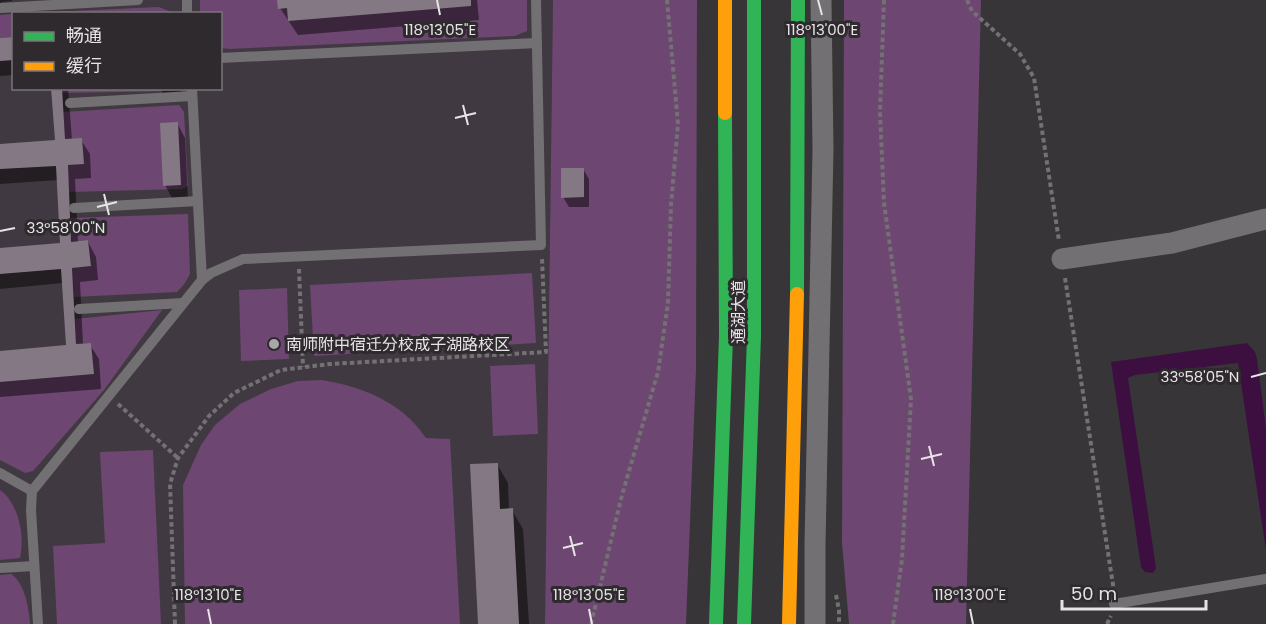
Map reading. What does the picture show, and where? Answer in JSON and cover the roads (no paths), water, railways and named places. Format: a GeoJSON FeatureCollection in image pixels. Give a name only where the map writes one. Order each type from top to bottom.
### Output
{"type":"FeatureCollection","features":[{"type":"Feature","properties":{"kind":"main road"},"geometry":{"type":"LineString","coordinates":[[716,624],[726,336],[725,0]]}},
{"type":"Feature","properties":{"kind":"main road","name":"通湖大道"},"geometry":{"type":"LineString","coordinates":[[744,624],[754,336],[754,0]]}},
{"type":"Feature","properties":{"kind":"main road"},"geometry":{"type":"LineString","coordinates":[[789,624],[794,488],[799,148],[798,0]]}},
{"type":"Feature","properties":{"kind":"street"},"geometry":{"type":"LineString","coordinates":[[815,624],[824,150],[821,0]]}},
{"type":"Feature","properties":{"kind":"street"},"geometry":{"type":"LineString","coordinates":[[1062,259],[1172,243],[1266,219]]}},
{"type":"Feature","properties":{"kind":"lane"},"geometry":{"type":"LineString","coordinates":[[0,8],[138,0]]}},
{"type":"Feature","properties":{"kind":"lane"},"geometry":{"type":"LineString","coordinates":[[38,624],[31,510],[32,491],[183,303],[202,280],[211,273],[243,259],[542,245],[536,0]]}},
{"type":"Feature","properties":{"kind":"lane"},"geometry":{"type":"LineString","coordinates":[[222,58],[537,43]]}},
{"type":"Feature","properties":{"kind":"lane"},"geometry":{"type":"LineString","coordinates":[[70,103],[192,92],[202,280]]}},
{"type":"Feature","properties":{"kind":"lane"},"geometry":{"type":"LineString","coordinates":[[74,208],[198,201]]}},
{"type":"Feature","properties":{"kind":"lane"},"geometry":{"type":"LineString","coordinates":[[79,309],[183,303]]}},
{"type":"Feature","properties":{"kind":"lane"},"geometry":{"type":"LineString","coordinates":[[0,473],[32,491]]}},
{"type":"Feature","properties":{"kind":"lane"},"geometry":{"type":"LineString","coordinates":[[0,568],[34,566]]}},
{"type":"Feature","properties":{"kind":"lane"},"geometry":{"type":"LineString","coordinates":[[1114,604],[1266,579]]}},
{"type":"Feature","properties":{"kind":"place","name":"南师附中宿迁分校成子湖路校区"},"geometry":{"type":"Point","coordinates":[274,344]}}]}
